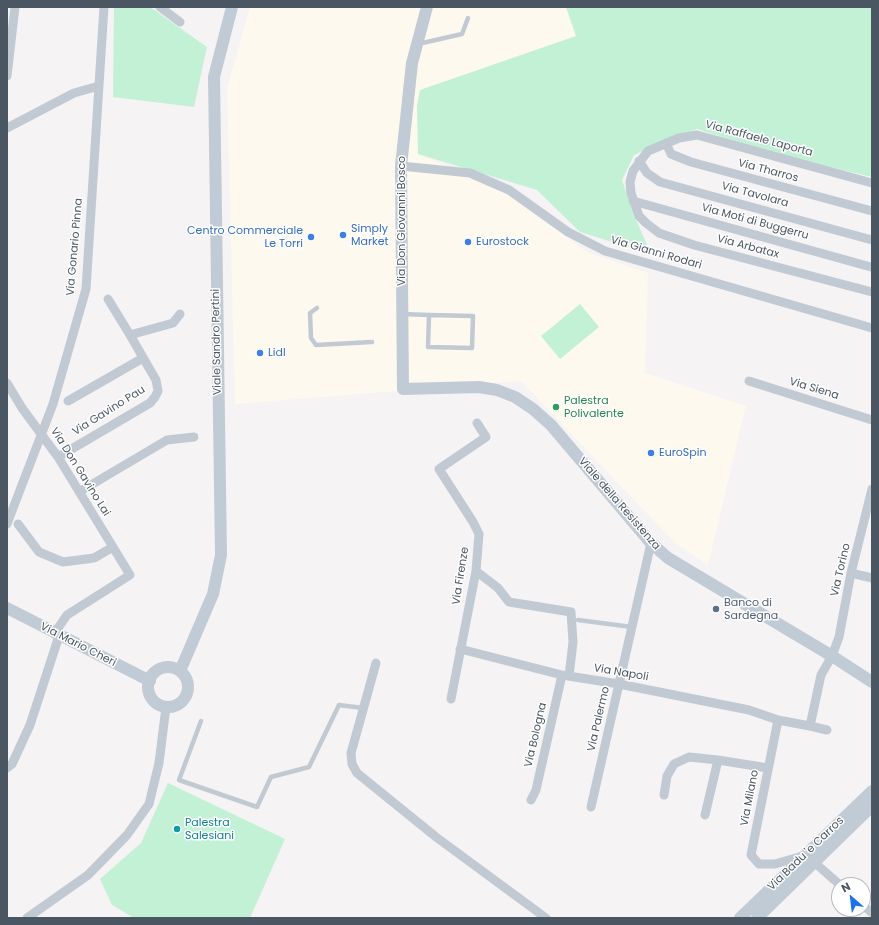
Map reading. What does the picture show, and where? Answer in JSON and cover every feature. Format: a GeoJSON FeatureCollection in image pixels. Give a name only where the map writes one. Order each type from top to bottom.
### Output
{"type":"FeatureCollection","features":[{"type":"Feature","properties":{"kind":"main road","name":"Viale Sandro Pertini"},"geometry":{"type":"LineString","coordinates":[[180,671],[213,594],[220,555],[214,77],[232,7]]}},
{"type":"Feature","properties":{"kind":"main road","name":"Via Don Giovanni Bosco"},"geometry":{"type":"LineString","coordinates":[[403,389],[400,166],[412,63],[427,7]]}},
{"type":"Feature","properties":{"kind":"main road","name":"Viale della Resistenza"},"geometry":{"type":"LineString","coordinates":[[403,389],[479,387],[497,390],[516,397],[533,409],[551,425],[651,543],[668,558],[832,656],[872,682]]}},
{"type":"Feature","properties":{"kind":"main road","name":"Via Mario Cheri"},"geometry":{"type":"LineString","coordinates":[[7,608],[57,635],[150,681]]}},
{"type":"Feature","properties":{"kind":"main road"},"geometry":{"type":"LineString","coordinates":[[170,667],[180,671],[187,679],[187,694],[185,699],[176,706],[166,707],[158,704],[151,698],[148,690],[150,681],[160,669],[170,667]]}},
{"type":"Feature","properties":{"kind":"main road","name":"Via Badu 'e Carros"},"geometry":{"type":"LineString","coordinates":[[757,918],[872,791]]}},
{"type":"Feature","properties":{"kind":"main road","name":"Via Badu 'e Carros"},"geometry":{"type":"LineString","coordinates":[[740,918],[872,806]]}},
{"type":"Feature","properties":{"kind":"street"},"geometry":{"type":"LineString","coordinates":[[7,76],[15,7]]}},
{"type":"Feature","properties":{"kind":"street","name":"Via Gonario Pinna"},"geometry":{"type":"LineString","coordinates":[[7,524],[58,390],[86,289],[104,7]]}},
{"type":"Feature","properties":{"kind":"street"},"geometry":{"type":"LineString","coordinates":[[160,7],[180,22]]}},
{"type":"Feature","properties":{"kind":"street"},"geometry":{"type":"LineString","coordinates":[[7,128],[74,93],[99,86]]}},
{"type":"Feature","properties":{"kind":"street","name":"Via Raffaele Laporta"},"geometry":{"type":"LineString","coordinates":[[633,201],[630,182],[633,171],[648,151],[679,138],[697,135],[872,183]]}},
{"type":"Feature","properties":{"kind":"street","name":"Via Tharros"},"geometry":{"type":"LineString","coordinates":[[666,143],[671,154],[691,162],[872,211]]}},
{"type":"Feature","properties":{"kind":"street","name":"Via Tavolara"},"geometry":{"type":"LineString","coordinates":[[639,161],[647,173],[660,182],[872,240]]}},
{"type":"Feature","properties":{"kind":"street","name":"Via Gianni Rodari"},"geometry":{"type":"LineString","coordinates":[[400,166],[470,173],[509,190],[568,232],[606,251],[872,328]]}},
{"type":"Feature","properties":{"kind":"street","name":"Via Moti di Buggerru"},"geometry":{"type":"LineString","coordinates":[[633,201],[871,267]]}},
{"type":"Feature","properties":{"kind":"street","name":"Via Arbatax"},"geometry":{"type":"LineString","coordinates":[[633,201],[639,216],[646,223],[659,233],[674,239],[872,292]]}},
{"type":"Feature","properties":{"kind":"street","name":"Via Gavino Pau"},"geometry":{"type":"LineString","coordinates":[[58,457],[150,403],[158,391],[156,380],[108,299]]}},
{"type":"Feature","properties":{"kind":"street"},"geometry":{"type":"LineString","coordinates":[[130,335],[173,323],[180,314]]}},
{"type":"Feature","properties":{"kind":"street"},"geometry":{"type":"LineString","coordinates":[[68,401],[143,358]]}},
{"type":"Feature","properties":{"kind":"street","name":"Via Siena"},"geometry":{"type":"LineString","coordinates":[[749,381],[872,420]]}},
{"type":"Feature","properties":{"kind":"street","name":"Via Don Gavino Lai"},"geometry":{"type":"LineString","coordinates":[[7,383],[22,408],[42,433],[58,457],[130,575],[67,615],[57,635]]}},
{"type":"Feature","properties":{"kind":"street","name":"Via Firenze"},"geometry":{"type":"LineString","coordinates":[[451,699],[476,571],[479,534],[439,469],[486,437],[478,423]]}},
{"type":"Feature","properties":{"kind":"street"},"geometry":{"type":"LineString","coordinates":[[79,492],[167,440],[194,437]]}},
{"type":"Feature","properties":{"kind":"street","name":"Via Torino"},"geometry":{"type":"LineString","coordinates":[[832,656],[838,637],[851,573],[868,522],[872,489]]}},
{"type":"Feature","properties":{"kind":"street"},"geometry":{"type":"LineString","coordinates":[[18,524],[40,552],[63,562],[94,558],[113,547]]}},
{"type":"Feature","properties":{"kind":"street","name":"Via Palermo"},"geometry":{"type":"LineString","coordinates":[[591,807],[651,543]]}},
{"type":"Feature","properties":{"kind":"street","name":"Via Bologna"},"geometry":{"type":"LineString","coordinates":[[476,571],[498,588],[509,602],[571,612],[573,642],[566,676],[536,790],[531,800]]}},
{"type":"Feature","properties":{"kind":"street"},"geometry":{"type":"LineString","coordinates":[[851,573],[872,578]]}},
{"type":"Feature","properties":{"kind":"street"},"geometry":{"type":"LineString","coordinates":[[7,768],[12,764],[30,725],[57,635]]}},
{"type":"Feature","properties":{"kind":"street","name":"Via Napoli"},"geometry":{"type":"LineString","coordinates":[[460,649],[566,676],[619,684],[749,710],[778,720]]}},
{"type":"Feature","properties":{"kind":"street"},"geometry":{"type":"LineString","coordinates":[[810,726],[821,675],[832,656]]}},
{"type":"Feature","properties":{"kind":"street"},"geometry":{"type":"LineString","coordinates":[[376,663],[351,753],[352,764],[357,773],[436,837],[546,918]]}},
{"type":"Feature","properties":{"kind":"street"},"geometry":{"type":"LineString","coordinates":[[27,918],[88,874],[127,835],[149,804],[159,763],[166,707]]}},
{"type":"Feature","properties":{"kind":"street"},"geometry":{"type":"LineString","coordinates":[[778,720],[828,730]]}},
{"type":"Feature","properties":{"kind":"street","name":"Via Milano"},"geometry":{"type":"LineString","coordinates":[[778,720],[751,855],[759,864],[775,864],[810,859]]}},
{"type":"Feature","properties":{"kind":"street"},"geometry":{"type":"LineString","coordinates":[[664,795],[667,776],[674,764],[689,757],[768,768]]}},
{"type":"Feature","properties":{"kind":"street"},"geometry":{"type":"LineString","coordinates":[[705,815],[718,760]]}},
{"type":"Feature","properties":{"kind":"street"},"geometry":{"type":"LineString","coordinates":[[810,859],[831,877]]}},
{"type":"Feature","properties":{"kind":"lane"},"geometry":{"type":"LineString","coordinates":[[417,44],[462,34],[468,18]]}},
{"type":"Feature","properties":{"kind":"lane"},"geometry":{"type":"LineString","coordinates":[[317,308],[310,313],[311,338],[316,345],[372,342]]}},
{"type":"Feature","properties":{"kind":"lane"},"geometry":{"type":"LineString","coordinates":[[402,314],[473,316],[472,348],[428,347],[429,315]]}},
{"type":"Feature","properties":{"kind":"lane"},"geometry":{"type":"LineString","coordinates":[[578,620],[632,627]]}},
{"type":"Feature","properties":{"kind":"lane"},"geometry":{"type":"LineString","coordinates":[[200,721],[179,780],[257,807],[271,777],[309,767],[339,705],[363,708]]}},
{"type":"Feature","properties":{"kind":"shaded area"},"geometry":{"type":"Polygon","coordinates":[[[250,7],[566,7],[576,36],[420,90],[418,154],[503,190],[587,252],[648,273],[645,373],[746,406],[708,565],[675,543],[521,381],[235,404],[227,89],[250,7]]]}},
{"type":"Feature","properties":{"kind":"green space"},"geometry":{"type":"Polygon","coordinates":[[[114,7],[150,7],[207,47],[194,107],[113,97],[114,7]]]}},
{"type":"Feature","properties":{"kind":"green space"},"geometry":{"type":"Polygon","coordinates":[[[566,7],[872,7],[872,177],[778,155],[697,129],[634,155],[622,180],[634,215],[651,254],[580,232],[537,190],[418,154],[417,106],[420,90],[576,36],[566,7]]]}},
{"type":"Feature","properties":{"kind":"green space"},"geometry":{"type":"Polygon","coordinates":[[[580,304],[599,327],[560,359],[541,336],[580,304]]]}},
{"type":"Feature","properties":{"kind":"green space"},"geometry":{"type":"Polygon","coordinates":[[[168,783],[285,839],[250,918],[134,918],[112,905],[100,879],[141,843],[168,783]]]}},
{"type":"Feature","properties":{"kind":"place","name":"Simply Market"},"geometry":{"type":"Point","coordinates":[343,235]}},
{"type":"Feature","properties":{"kind":"place","name":"Centro Commerciale Le Torri"},"geometry":{"type":"Point","coordinates":[311,237]}},
{"type":"Feature","properties":{"kind":"place","name":"Eurostock"},"geometry":{"type":"Point","coordinates":[468,242]}},
{"type":"Feature","properties":{"kind":"place","name":"Lidl"},"geometry":{"type":"Point","coordinates":[260,353]}},
{"type":"Feature","properties":{"kind":"place","name":"Palestra Polivalente"},"geometry":{"type":"Point","coordinates":[556,407]}},
{"type":"Feature","properties":{"kind":"place","name":"EuroSpin"},"geometry":{"type":"Point","coordinates":[651,453]}},
{"type":"Feature","properties":{"kind":"place","name":"Banco di Sardegna"},"geometry":{"type":"Point","coordinates":[716,609]}},
{"type":"Feature","properties":{"kind":"place","name":"Palestra Salesiani"},"geometry":{"type":"Point","coordinates":[177,829]}}]}
